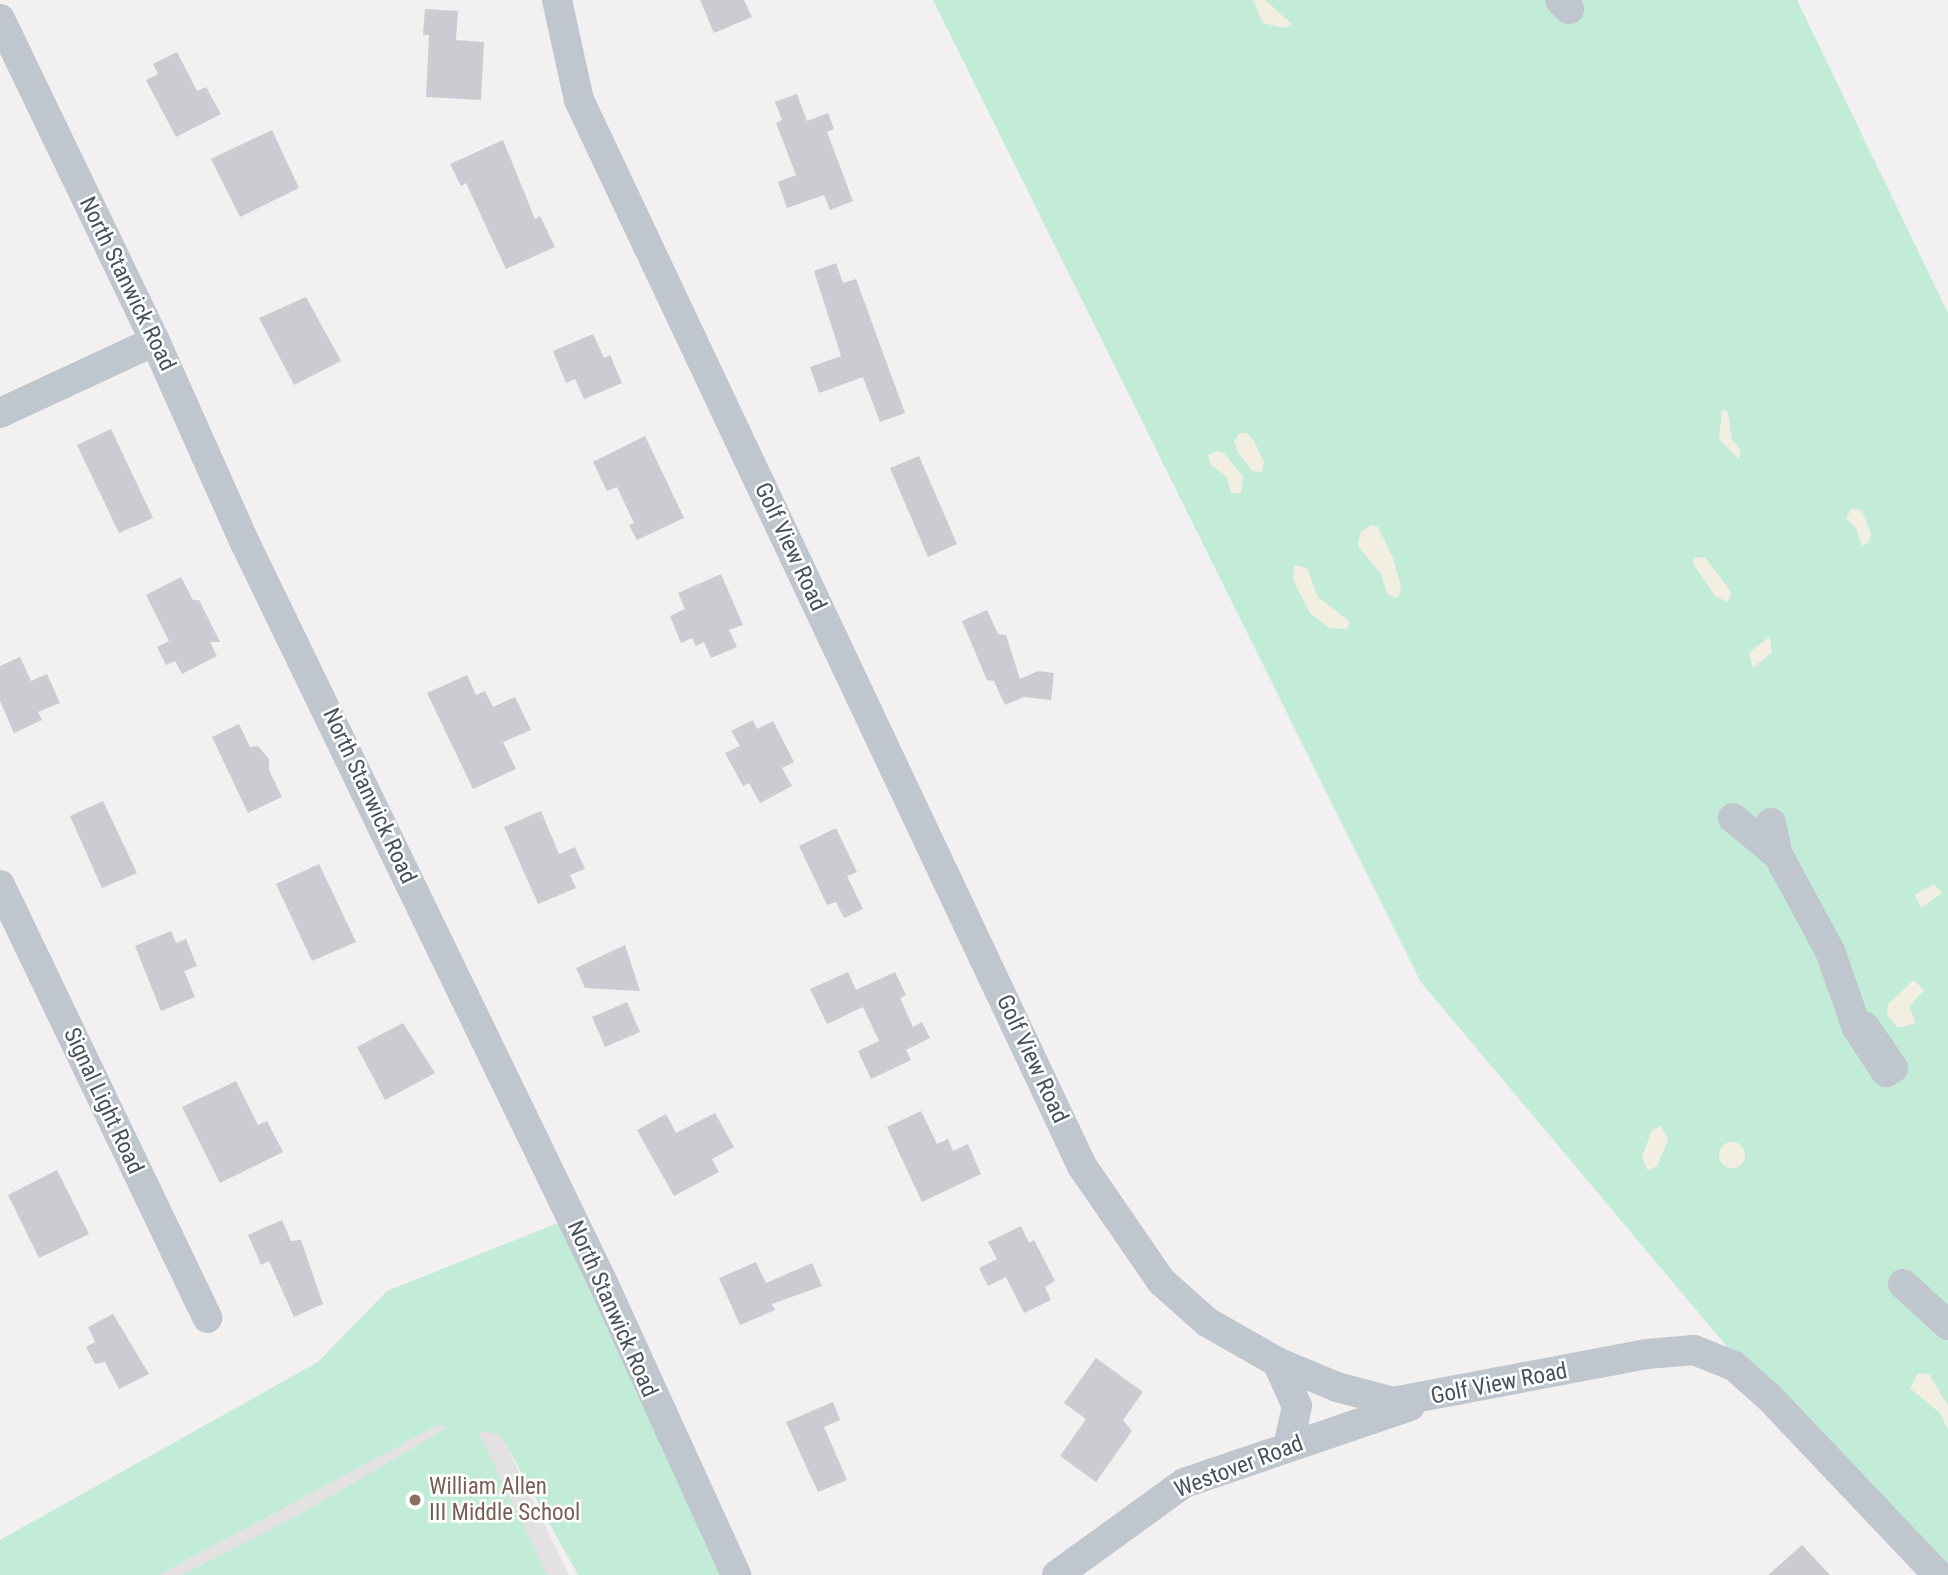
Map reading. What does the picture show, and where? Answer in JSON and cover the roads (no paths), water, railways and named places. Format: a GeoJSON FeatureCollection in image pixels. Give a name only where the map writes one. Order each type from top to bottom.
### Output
{"type":"FeatureCollection","features":[{"type":"Feature","properties":{"kind":"street","name":"Golf View Road"},"geometry":{"type":"LineString","coordinates":[[557,0],[579,100],[1082,1166],[1120,1227],[1161,1281],[1207,1322],[1277,1362],[1337,1387],[1393,1402],[1440,1396],[1647,1354],[1694,1350],[1734,1366],[1770,1398],[1938,1575]]}},
{"type":"Feature","properties":{"kind":"street","name":"North Stanwick Road"},"geometry":{"type":"LineString","coordinates":[[0,19],[155,341],[246,545],[604,1285],[736,1575]]}},
{"type":"Feature","properties":{"kind":"street"},"geometry":{"type":"LineString","coordinates":[[0,413],[155,341]]}},
{"type":"Feature","properties":{"kind":"street"},"geometry":{"type":"LineString","coordinates":[[1732,818],[1778,855]]}},
{"type":"Feature","properties":{"kind":"street"},"geometry":{"type":"LineString","coordinates":[[1771,823],[1778,855],[1830,951],[1857,1028],[1886,1072],[1893,1068],[1865,1027]]}},
{"type":"Feature","properties":{"kind":"street","name":"Signal Light Road"},"geometry":{"type":"LineString","coordinates":[[0,885],[206,1318]]}},
{"type":"Feature","properties":{"kind":"street"},"geometry":{"type":"LineString","coordinates":[[1903,1284],[1948,1325]]}},
{"type":"Feature","properties":{"kind":"street"},"geometry":{"type":"LineString","coordinates":[[1277,1362],[1297,1406],[1288,1447]]}},
{"type":"Feature","properties":{"kind":"street","name":"Westover Road"},"geometry":{"type":"LineString","coordinates":[[1056,1575],[1184,1483],[1440,1396]]}},
{"type":"Feature","properties":{"kind":"place","name":"William Allen III Middle School"},"geometry":{"type":"Point","coordinates":[415,1500]}}]}
